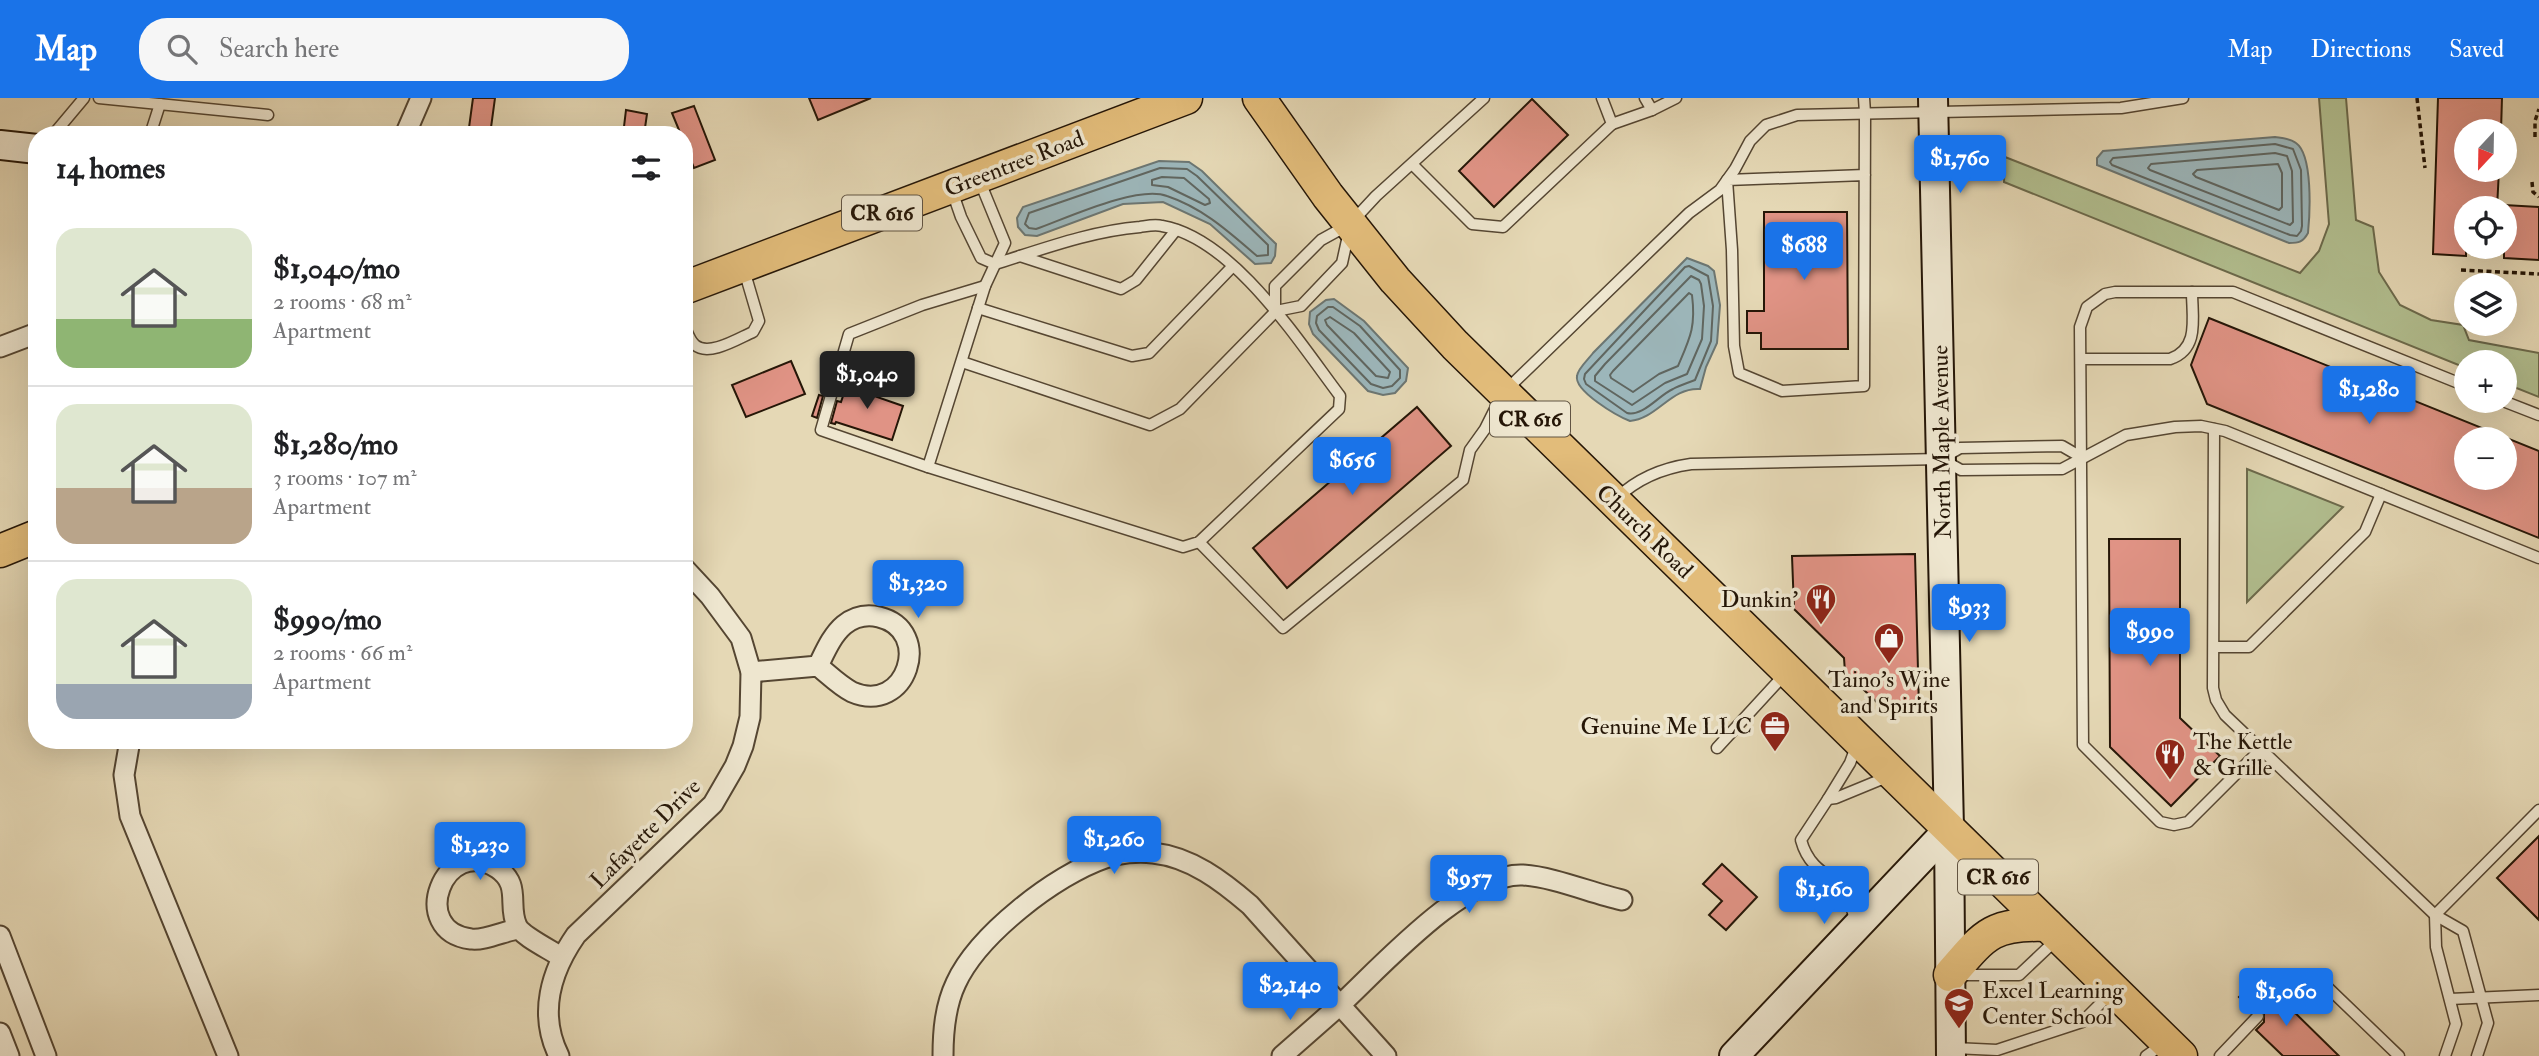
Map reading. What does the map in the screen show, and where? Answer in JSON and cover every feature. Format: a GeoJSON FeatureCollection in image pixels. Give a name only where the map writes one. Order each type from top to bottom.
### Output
{"type":"FeatureCollection","features":[{"type":"Feature","properties":{"kind":"main road","name":"Greentree Road"},"geometry":{"type":"LineString","coordinates":[[693,285],[1186,98]]}},
{"type":"Feature","properties":{"kind":"main road","name":"Church Road"},"geometry":{"type":"LineString","coordinates":[[1259,98],[1350,224],[1395,280],[1503,393],[2113,990],[2164,1051]]}},
{"type":"Feature","properties":{"kind":"main road","name":"North Maple Avenue"},"geometry":{"type":"LineString","coordinates":[[1933,105],[1949,829],[1951,1052]]}},
{"type":"Feature","properties":{"kind":"main road"},"geometry":{"type":"LineString","coordinates":[[0,145],[28,148]]}},
{"type":"Feature","properties":{"kind":"main road"},"geometry":{"type":"LineString","coordinates":[[0,551],[28,540]]}},
{"type":"Feature","properties":{"kind":"main road"},"geometry":{"type":"LineString","coordinates":[[1734,1056],[1949,829]]}},
{"type":"Feature","properties":{"kind":"main road"},"geometry":{"type":"LineString","coordinates":[[1950,975],[1984,938],[2003,927],[2021,924],[2053,931]]}},
{"type":"Feature","properties":{"kind":"street"},"geometry":{"type":"LineString","coordinates":[[409,126],[421,98]]}},
{"type":"Feature","properties":{"kind":"street"},"geometry":{"type":"LineString","coordinates":[[0,347],[28,336]]}},
{"type":"Feature","properties":{"kind":"street","name":"Lafayette Drive"},"geometry":{"type":"LineString","coordinates":[[559,1056],[548,1024],[548,1005],[561,957],[576,935],[700,818],[720,794],[738,760],[748,729],[751,672],[741,638],[693,577]]}},
{"type":"Feature","properties":{"kind":"street"},"geometry":{"type":"LineString","coordinates":[[751,672],[818,666],[848,690],[875,696],[888,692],[899,683],[907,671],[910,658],[908,644],[902,632],[882,618],[870,615],[857,617],[836,632],[818,666]]}},
{"type":"Feature","properties":{"kind":"street"},"geometry":{"type":"LineString","coordinates":[[128,749],[124,775],[130,816],[223,1054]]}},
{"type":"Feature","properties":{"kind":"street"},"geometry":{"type":"LineString","coordinates":[[943,1056],[943,1032],[951,995],[968,961],[985,941],[1014,915],[1065,878],[1107,857],[1129,853],[1175,857],[1215,877],[1250,905],[1386,1056]]}},
{"type":"Feature","properties":{"kind":"street"},"geometry":{"type":"LineString","coordinates":[[518,929],[474,940],[461,937],[450,930],[437,908],[441,883],[449,872],[459,865],[484,862],[496,867],[506,876],[512,887],[515,899],[513,912],[518,929],[561,957]]}},
{"type":"Feature","properties":{"kind":"street"},"geometry":{"type":"LineString","coordinates":[[1282,1056],[1436,915],[1475,888],[1498,878],[1521,875],[1544,878],[1622,900]]}},
{"type":"Feature","properties":{"kind":"street"},"geometry":{"type":"LineString","coordinates":[[0,936],[46,1056]]}},
{"type":"Feature","properties":{"kind":"street"},"geometry":{"type":"LineString","coordinates":[[0,1033],[9,1056]]}},
{"type":"Feature","properties":{"kind":"lane"},"geometry":{"type":"LineString","coordinates":[[61,126],[84,98]]}},
{"type":"Feature","properties":{"kind":"lane"},"geometry":{"type":"LineString","coordinates":[[99,98],[268,115]]}},
{"type":"Feature","properties":{"kind":"lane"},"geometry":{"type":"LineString","coordinates":[[1276,311],[1275,286],[1321,240],[1350,224],[1376,196],[1484,98]]}},
{"type":"Feature","properties":{"kind":"lane"},"geometry":{"type":"LineString","coordinates":[[1602,98],[1612,124]]}},
{"type":"Feature","properties":{"kind":"lane"},"geometry":{"type":"LineString","coordinates":[[1646,98],[1652,110]]}},
{"type":"Feature","properties":{"kind":"lane"},"geometry":{"type":"LineString","coordinates":[[1412,164],[1472,224],[1503,227],[1612,124],[1676,98]]}},
{"type":"Feature","properties":{"kind":"lane"},"geometry":{"type":"LineString","coordinates":[[1727,180],[1734,346],[1739,373],[1782,391],[1864,386],[1864,98]]}},
{"type":"Feature","properties":{"kind":"lane"},"geometry":{"type":"LineString","coordinates":[[2049,109],[2052,98]]}},
{"type":"Feature","properties":{"kind":"lane"},"geometry":{"type":"LineString","coordinates":[[1199,542],[1283,628],[1463,480],[1469,450],[1485,429],[1503,393],[1689,213],[1720,190],[1749,141],[1766,125],[1797,115],[1865,113],[1933,105],[2049,109],[2121,108],[2183,98]]}},
{"type":"Feature","properties":{"kind":"lane"},"geometry":{"type":"LineString","coordinates":[[153,126],[160,104]]}},
{"type":"Feature","properties":{"kind":"lane"},"geometry":{"type":"LineString","coordinates":[[1727,180],[1864,176]]}},
{"type":"Feature","properties":{"kind":"lane"},"geometry":{"type":"LineString","coordinates":[[929,467],[985,286],[1005,243],[964,182]]}},
{"type":"Feature","properties":{"kind":"lane"},"geometry":{"type":"LineString","coordinates":[[964,182],[961,216],[981,258],[995,264],[1111,229],[1160,225],[1195,236],[1248,279],[1276,311],[1340,396],[1339,410],[1199,542],[1183,547],[821,430],[849,334],[922,305],[985,286]]}},
{"type":"Feature","properties":{"kind":"lane"},"geometry":{"type":"LineString","coordinates":[[961,362],[1150,425],[1180,409],[1276,311],[1301,306],[1342,264],[1350,224]]}},
{"type":"Feature","properties":{"kind":"lane"},"geometry":{"type":"LineString","coordinates":[[1020,256],[1121,289],[1136,280],[1176,230]]}},
{"type":"Feature","properties":{"kind":"lane"},"geometry":{"type":"LineString","coordinates":[[693,344],[703,349],[711,349],[753,332],[759,321],[743,266]]}},
{"type":"Feature","properties":{"kind":"lane"},"geometry":{"type":"LineString","coordinates":[[978,308],[1132,356],[1149,353],[1233,267]]}},
{"type":"Feature","properties":{"kind":"lane"},"geometry":{"type":"LineString","coordinates":[[2261,748],[2188,822],[2174,825],[2160,822],[2083,746],[2082,317],[2095,299],[2115,292],[2233,292],[2454,381]]}},
{"type":"Feature","properties":{"kind":"lane"},"geometry":{"type":"LineString","coordinates":[[2081,359],[2170,359],[2178,356],[2190,344],[2192,337],[2192,292]]}},
{"type":"Feature","properties":{"kind":"lane"},"geometry":{"type":"LineString","coordinates":[[2517,406],[2539,415]]}},
{"type":"Feature","properties":{"kind":"lane"},"geometry":{"type":"LineString","coordinates":[[1941,459],[1961,470],[2062,469],[2126,435],[2175,426],[2201,426],[2381,494],[2539,558]]}},
{"type":"Feature","properties":{"kind":"lane"},"geometry":{"type":"LineString","coordinates":[[2214,429],[2213,688],[2218,704],[2225,715],[2435,915],[2463,931],[2488,1023],[2477,1056]]}},
{"type":"Feature","properties":{"kind":"lane"},"geometry":{"type":"LineString","coordinates":[[1614,501],[1645,477],[1691,464],[1941,459],[1960,448],[2062,446],[2081,457]]}},
{"type":"Feature","properties":{"kind":"lane"},"geometry":{"type":"LineString","coordinates":[[2214,647],[2249,647],[2365,533],[2381,494]]}},
{"type":"Feature","properties":{"kind":"lane"},"geometry":{"type":"LineString","coordinates":[[1717,748],[1788,671]]}},
{"type":"Feature","properties":{"kind":"lane"},"geometry":{"type":"LineString","coordinates":[[1859,740],[1850,763],[1801,840],[1805,855],[1811,863],[1860,898],[1878,903]]}},
{"type":"Feature","properties":{"kind":"lane"},"geometry":{"type":"LineString","coordinates":[[1828,799],[1894,775]]}},
{"type":"Feature","properties":{"kind":"lane"},"geometry":{"type":"LineString","coordinates":[[2445,1056],[2456,1024],[2436,947],[2435,915],[2539,810]]}},
{"type":"Feature","properties":{"kind":"lane"},"geometry":{"type":"LineString","coordinates":[[1845,888],[1851,912],[1858,925]]}},
{"type":"Feature","properties":{"kind":"lane"},"geometry":{"type":"LineString","coordinates":[[1950,975],[2019,975],[2053,931]]}},
{"type":"Feature","properties":{"kind":"lane"},"geometry":{"type":"LineString","coordinates":[[2272,1002],[2297,977],[2305,976],[2321,981],[2399,1056]]}},
{"type":"Feature","properties":{"kind":"lane"},"geometry":{"type":"LineString","coordinates":[[1951,1052],[1997,1050],[2082,1022],[2113,990]]}},
{"type":"Feature","properties":{"kind":"lane"},"geometry":{"type":"LineString","coordinates":[[2450,999],[2539,995]]}},
{"type":"Feature","properties":{"kind":"lane"},"geometry":{"type":"LineString","coordinates":[[2220,1056],[2258,1016]]}},
{"type":"Feature","properties":{"kind":"path"},"geometry":{"type":"LineString","coordinates":[[2417,98],[2425,168]]}},
{"type":"Feature","properties":{"kind":"path"},"geometry":{"type":"LineString","coordinates":[[2535,137],[2535,121],[2539,109]]}},
{"type":"Feature","properties":{"kind":"path"},"geometry":{"type":"LineString","coordinates":[[2532,182],[2533,192],[2539,197]]}},
{"type":"Feature","properties":{"kind":"path"},"geometry":{"type":"LineString","coordinates":[[2461,270],[2539,274]]}},
{"type":"Feature","properties":{"kind":"green space"},"geometry":{"type":"Polygon","coordinates":[[[2319,98],[2346,98],[2356,220],[2373,227],[2379,272],[2400,305],[2431,320],[2454,324],[2454,336],[2467,336],[2469,340],[2539,353],[2539,397],[2517,388],[2517,350],[2454,350],[2454,363],[2004,182],[2005,157],[2300,273],[2319,251],[2329,224],[2319,98]]]}},
{"type":"Feature","properties":{"kind":"green space"},"geometry":{"type":"Polygon","coordinates":[[[2247,469],[2343,507],[2247,602],[2247,469]]]}},
{"type":"Feature","properties":{"kind":"water"},"geometry":{"type":"Polygon","coordinates":[[[2275,137],[2296,143],[2301,149],[2308,171],[2308,233],[2298,242],[2289,243],[2097,165],[2097,158],[2103,151],[2275,137]]]}},
{"type":"Feature","properties":{"kind":"water"},"geometry":{"type":"Polygon","coordinates":[[[1159,161],[1189,162],[1202,171],[1276,244],[1271,263],[1255,264],[1210,224],[1163,202],[1123,204],[1037,236],[1025,235],[1018,227],[1017,218],[1023,207],[1159,161]]]}},
{"type":"Feature","properties":{"kind":"water"},"geometry":{"type":"Polygon","coordinates":[[[1687,258],[1714,271],[1720,305],[1717,343],[1700,389],[1681,393],[1648,415],[1630,421],[1589,396],[1578,382],[1578,373],[1593,353],[1687,258]]]}},
{"type":"Feature","properties":{"kind":"water"},"geometry":{"type":"Polygon","coordinates":[[[1334,299],[1364,321],[1408,368],[1406,381],[1395,393],[1383,395],[1368,391],[1313,334],[1309,324],[1310,312],[1326,300],[1334,299]]]}},
{"type":"Feature","properties":{"kind":"building"},"geometry":{"type":"Polygon","coordinates":[[[473,98],[495,98],[491,126],[469,126],[473,98]]]}},
{"type":"Feature","properties":{"kind":"building"},"geometry":{"type":"Polygon","coordinates":[[[809,98],[871,98],[818,120],[809,98]]]}},
{"type":"Feature","properties":{"kind":"building"},"geometry":{"type":"Polygon","coordinates":[[[2438,98],[2502,98],[2501,119],[2454,119],[2454,182],[2498,182],[2498,196],[2454,196],[2454,255],[2433,254],[2438,98]]]}},
{"type":"Feature","properties":{"kind":"building"},"geometry":{"type":"Polygon","coordinates":[[[1532,99],[1568,135],[1494,207],[1459,171],[1532,99]]]}},
{"type":"Feature","properties":{"kind":"building"},"geometry":{"type":"Polygon","coordinates":[[[694,106],[715,160],[694,168],[693,126],[677,126],[672,113],[694,106]]]}},
{"type":"Feature","properties":{"kind":"building"},"geometry":{"type":"Polygon","coordinates":[[[626,110],[647,114],[645,126],[624,126],[626,110]]]}},
{"type":"Feature","properties":{"kind":"building"},"geometry":{"type":"Polygon","coordinates":[[[2517,206],[2539,207],[2539,260],[2517,259],[2517,206]]]}},
{"type":"Feature","properties":{"kind":"building"},"geometry":{"type":"Polygon","coordinates":[[[1764,212],[1847,212],[1848,349],[1761,349],[1761,333],[1747,333],[1747,311],[1764,311],[1764,212]]]}},
{"type":"Feature","properties":{"kind":"building"},"geometry":{"type":"Polygon","coordinates":[[[2209,318],[2479,427],[2454,427],[2454,490],[2517,490],[2517,442],[2539,451],[2539,538],[2207,404],[2191,365],[2209,318]]]}},
{"type":"Feature","properties":{"kind":"building"},"geometry":{"type":"Polygon","coordinates":[[[791,361],[805,394],[746,417],[732,385],[791,361]]]}},
{"type":"Feature","properties":{"kind":"building"},"geometry":{"type":"Polygon","coordinates":[[[849,378],[877,387],[874,396],[903,406],[892,440],[836,422],[831,423],[837,401],[841,402],[849,378]]]}},
{"type":"Feature","properties":{"kind":"building"},"geometry":{"type":"Polygon","coordinates":[[[819,395],[823,396],[817,418],[812,416],[819,395]]]}},
{"type":"Feature","properties":{"kind":"building"},"geometry":{"type":"Polygon","coordinates":[[[1417,407],[1451,446],[1287,588],[1253,548],[1417,407]]]}},
{"type":"Feature","properties":{"kind":"building"},"geometry":{"type":"Polygon","coordinates":[[[2109,539],[2180,539],[2180,718],[2220,756],[2171,806],[2110,747],[2109,539]]]}},
{"type":"Feature","properties":{"kind":"building"},"geometry":{"type":"Polygon","coordinates":[[[1915,554],[1919,709],[1884,709],[1845,672],[1844,658],[1794,609],[1792,556],[1915,554]]]}},
{"type":"Feature","properties":{"kind":"building"},"geometry":{"type":"Polygon","coordinates":[[[2539,836],[2539,920],[2497,878],[2539,836]]]}},
{"type":"Feature","properties":{"kind":"building"},"geometry":{"type":"Polygon","coordinates":[[[1722,864],[1757,897],[1726,930],[1709,915],[1722,901],[1703,884],[1722,864]]]}},
{"type":"Feature","properties":{"kind":"building"},"geometry":{"type":"Polygon","coordinates":[[[2253,983],[2267,997],[2267,1008],[2278,1008],[2284,1002],[2339,1056],[2283,1056],[2256,1030],[2264,1022],[2264,1011],[2253,1011],[2239,997],[2253,983]]]}},
{"type":"Feature","properties":{"kind":"place","name":"Dunkin'"},"geometry":{"type":"Point","coordinates":[1821,626]}},
{"type":"Feature","properties":{"kind":"place","name":"Taino's Wine and Spirits"},"geometry":{"type":"Point","coordinates":[1889,665]}},
{"type":"Feature","properties":{"kind":"place","name":"Genuine Me LLC"},"geometry":{"type":"Point","coordinates":[1775,753]}},
{"type":"Feature","properties":{"kind":"place","name":"The Kettle & Grille"},"geometry":{"type":"Point","coordinates":[2170,781]}},
{"type":"Feature","properties":{"kind":"place","name":"Excel Learning Center School"},"geometry":{"type":"Point","coordinates":[1959,1030]}}]}
